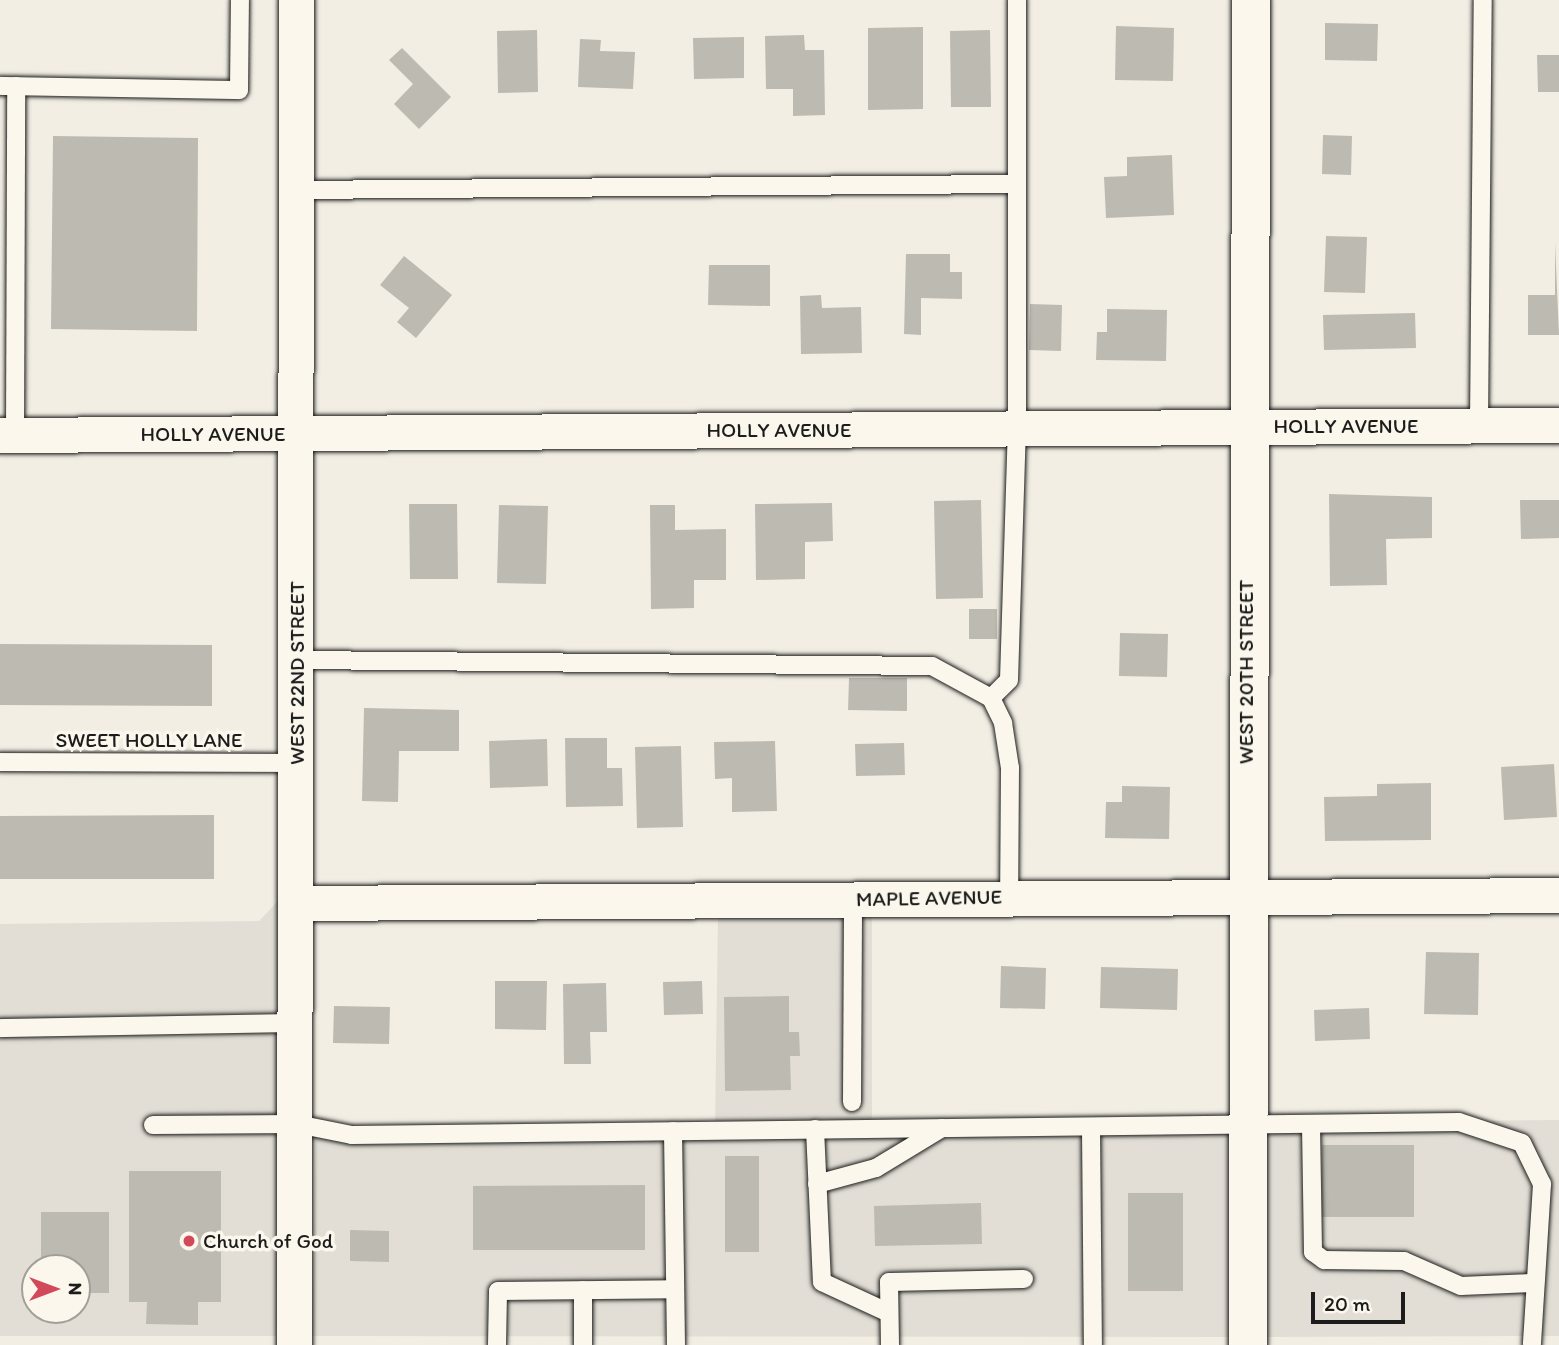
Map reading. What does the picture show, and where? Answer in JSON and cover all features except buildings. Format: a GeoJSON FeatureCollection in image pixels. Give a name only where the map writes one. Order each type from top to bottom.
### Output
{"type":"FeatureCollection","features":[{"type":"Feature","properties":{"kind":"street","name":"WEST 22ND STREET"},"geometry":{"type":"LineString","coordinates":[[294,1345],[298,1023],[296,0]]}},
{"type":"Feature","properties":{"kind":"street","name":"WEST 20TH STREET"},"geometry":{"type":"LineString","coordinates":[[1248,1345],[1245,426],[1251,0]]}},
{"type":"Feature","properties":{"kind":"street","name":"HOLLY AVENUE"},"geometry":{"type":"LineString","coordinates":[[8,435],[1559,425]]}},
{"type":"Feature","properties":{"kind":"street","name":"MAPLE AVENUE"},"geometry":{"type":"LineString","coordinates":[[298,903],[1247,894],[1559,894]]}},
{"type":"Feature","properties":{"kind":"lane"},"geometry":{"type":"LineString","coordinates":[[991,698],[1009,680],[1017,428],[1017,0]]}},
{"type":"Feature","properties":{"kind":"lane"},"geometry":{"type":"LineString","coordinates":[[1479,425],[1483,0]]}},
{"type":"Feature","properties":{"kind":"lane"},"geometry":{"type":"LineString","coordinates":[[8,435],[8,86],[239,90],[240,1]]}},
{"type":"Feature","properties":{"kind":"lane"},"geometry":{"type":"LineString","coordinates":[[295,190],[1017,184]]}},
{"type":"Feature","properties":{"kind":"lane"},"geometry":{"type":"LineString","coordinates":[[297,660],[932,666],[991,698],[1003,723],[1010,768],[1009,897]]}},
{"type":"Feature","properties":{"kind":"lane","name":"SWEET HOLLY LANE"},"geometry":{"type":"LineString","coordinates":[[0,762],[297,764]]}},
{"type":"Feature","properties":{"kind":"lane"},"geometry":{"type":"LineString","coordinates":[[852,1102],[853,898]]}},
{"type":"Feature","properties":{"kind":"lane"},"geometry":{"type":"LineString","coordinates":[[0,1028],[298,1023]]}},
{"type":"Feature","properties":{"kind":"lane"},"geometry":{"type":"LineString","coordinates":[[153,1125],[297,1124],[352,1135],[1459,1122],[1522,1143],[1542,1184],[1541,1250],[1532,1283],[1532,1345]]}},
{"type":"Feature","properties":{"kind":"lane"},"geometry":{"type":"LineString","coordinates":[[1311,1124],[1313,1252],[1324,1260],[1404,1261],[1461,1286],[1532,1283]]}},
{"type":"Feature","properties":{"kind":"lane"},"geometry":{"type":"LineString","coordinates":[[1091,1127],[1093,1345]]}},
{"type":"Feature","properties":{"kind":"lane"},"geometry":{"type":"LineString","coordinates":[[817,1184],[876,1168],[942,1128]]}},
{"type":"Feature","properties":{"kind":"lane"},"geometry":{"type":"LineString","coordinates":[[815,1129],[822,1282],[889,1313]]}},
{"type":"Feature","properties":{"kind":"lane"},"geometry":{"type":"LineString","coordinates":[[673,1131],[676,1345]]}},
{"type":"Feature","properties":{"kind":"lane"},"geometry":{"type":"LineString","coordinates":[[890,1345],[889,1282],[1024,1279]]}},
{"type":"Feature","properties":{"kind":"lane"},"geometry":{"type":"LineString","coordinates":[[496,1345],[498,1291],[675,1289]]}},
{"type":"Feature","properties":{"kind":"lane"},"geometry":{"type":"LineString","coordinates":[[583,1290],[583,1345]]}},
{"type":"Feature","properties":{"kind":"shaded area"},"geometry":{"type":"Polygon","coordinates":[[[280,899],[276,1336],[0,1336],[0,924],[259,921],[280,899]]]}},
{"type":"Feature","properties":{"kind":"shaded area"},"geometry":{"type":"Polygon","coordinates":[[[872,914],[872,1127],[1229,1124],[1230,1337],[312,1336],[316,1130],[715,1128],[718,915],[872,914]]]}},
{"type":"Feature","properties":{"kind":"shaded area"},"geometry":{"type":"Polygon","coordinates":[[[1559,1120],[1559,1336],[1266,1337],[1266,1123],[1559,1120]]]}},
{"type":"Feature","properties":{"kind":"place","name":"Church of God"},"geometry":{"type":"Point","coordinates":[189,1241]}}]}
